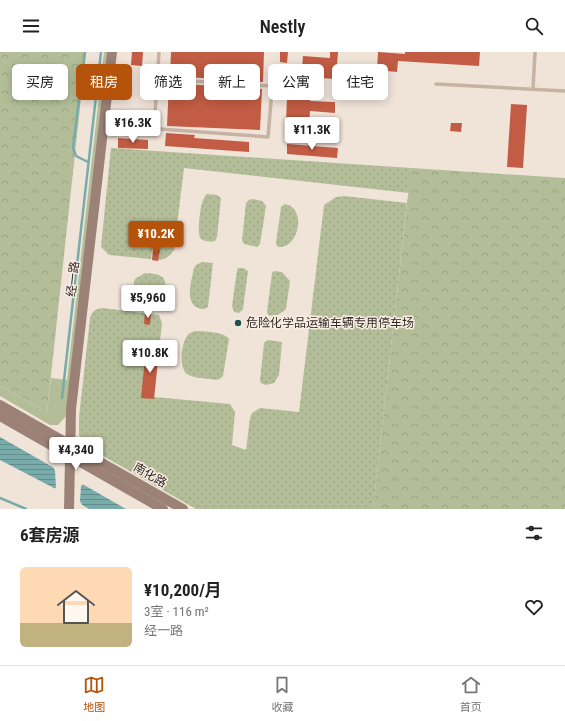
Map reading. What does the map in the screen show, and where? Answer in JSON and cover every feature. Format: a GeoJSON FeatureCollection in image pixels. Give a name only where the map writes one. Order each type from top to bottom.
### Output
{"type":"FeatureCollection","features":[{"type":"Feature","properties":{"kind":"street","name":"经一路"},"geometry":{"type":"LineString","coordinates":[[69,506],[72,409],[112,52]]}},
{"type":"Feature","properties":{"kind":"street","name":"南化路"},"geometry":{"type":"LineString","coordinates":[[0,405],[183,509]]}},
{"type":"Feature","properties":{"kind":"street","name":"南化路"},"geometry":{"type":"LineString","coordinates":[[0,416],[163,509]]}},
{"type":"Feature","properties":{"kind":"lane"},"geometry":{"type":"LineString","coordinates":[[159,52],[159,64]]}},
{"type":"Feature","properties":{"kind":"lane"},"geometry":{"type":"LineString","coordinates":[[533,89],[535,52]]}},
{"type":"Feature","properties":{"kind":"lane"},"geometry":{"type":"LineString","coordinates":[[196,81],[268,86]]}},
{"type":"Feature","properties":{"kind":"lane"},"geometry":{"type":"LineString","coordinates":[[436,84],[565,91]]}},
{"type":"Feature","properties":{"kind":"lane"},"geometry":{"type":"LineString","coordinates":[[154,129],[156,100]]}},
{"type":"Feature","properties":{"kind":"lane"},"geometry":{"type":"LineString","coordinates":[[104,125],[268,137],[271,100]]}},
{"type":"Feature","properties":{"kind":"green space"},"geometry":{"type":"Polygon","coordinates":[[[0,52],[86,52],[85,64],[76,64],[76,100],[81,100],[47,412],[0,386],[0,52]]]}},
{"type":"Feature","properties":{"kind":"green space"},"geometry":{"type":"Polygon","coordinates":[[[104,52],[107,52],[106,64],[103,64],[104,52]]]}},
{"type":"Feature","properties":{"kind":"green space"},"geometry":{"type":"Polygon","coordinates":[[[99,100],[102,100],[67,415],[58,425],[50,425],[0,396],[0,386],[47,412],[51,378],[67,380],[99,100]]]}},
{"type":"Feature","properties":{"kind":"green space"},"geometry":{"type":"Polygon","coordinates":[[[111,148],[411,168],[409,193],[184,168],[174,250],[172,253],[165,258],[152,260],[157,209],[151,259],[109,255],[101,247],[111,148]]]}},
{"type":"Feature","properties":{"kind":"green space"},"geometry":{"type":"Polygon","coordinates":[[[411,168],[565,178],[565,509],[373,509],[411,168]]]}},
{"type":"Feature","properties":{"kind":"green space"},"geometry":{"type":"Polygon","coordinates":[[[207,194],[217,195],[221,198],[217,237],[215,241],[204,240],[200,238],[199,234],[201,208],[207,194]]]}},
{"type":"Feature","properties":{"kind":"green space"},"geometry":{"type":"Polygon","coordinates":[[[344,196],[407,203],[373,509],[196,509],[84,445],[79,435],[79,417],[90,319],[91,314],[94,311],[102,308],[159,315],[162,323],[154,397],[230,404],[235,412],[232,445],[246,450],[250,418],[252,413],[260,408],[299,412],[324,205],[336,197],[344,196]]]}},
{"type":"Feature","properties":{"kind":"green space"},"geometry":{"type":"Polygon","coordinates":[[[253,199],[262,201],[266,206],[260,244],[257,247],[244,244],[242,240],[246,203],[253,199]]]}},
{"type":"Feature","properties":{"kind":"green space"},"geometry":{"type":"Polygon","coordinates":[[[285,204],[292,207],[296,213],[298,227],[291,241],[286,246],[279,247],[276,243],[281,207],[285,204]]]}},
{"type":"Feature","properties":{"kind":"green space"},"geometry":{"type":"Polygon","coordinates":[[[202,262],[213,263],[208,307],[205,309],[198,308],[194,305],[190,296],[194,268],[202,262]]]}},
{"type":"Feature","properties":{"kind":"green space"},"geometry":{"type":"Polygon","coordinates":[[[238,268],[243,268],[248,271],[243,309],[239,313],[234,312],[232,306],[238,268]]]}},
{"type":"Feature","properties":{"kind":"green space"},"geometry":{"type":"Polygon","coordinates":[[[274,271],[282,272],[290,281],[286,309],[278,315],[271,316],[268,315],[267,312],[272,273],[274,271]]]}},
{"type":"Feature","properties":{"kind":"green space"},"geometry":{"type":"Polygon","coordinates":[[[145,273],[157,274],[164,279],[165,290],[161,296],[156,299],[142,298],[136,294],[134,287],[135,279],[145,273]]]}},
{"type":"Feature","properties":{"kind":"green space"},"geometry":{"type":"Polygon","coordinates":[[[195,331],[219,333],[229,339],[223,376],[220,379],[215,380],[195,377],[184,371],[182,361],[183,344],[188,335],[195,331]]]}},
{"type":"Feature","properties":{"kind":"green space"},"geometry":{"type":"Polygon","coordinates":[[[268,340],[282,342],[279,375],[274,383],[266,385],[260,381],[264,343],[268,340]]]}},
{"type":"Feature","properties":{"kind":"water"},"geometry":{"type":"Polygon","coordinates":[[[0,437],[126,509],[89,509],[52,487],[0,460],[0,437]]]}},
{"type":"Feature","properties":{"kind":"pier"},"geometry":{"type":"Polygon","coordinates":[[[52,464],[85,483],[81,486],[80,501],[84,509],[53,489],[56,488],[55,471],[52,464]]]}},
{"type":"Feature","properties":{"kind":"building"},"geometry":{"type":"Polygon","coordinates":[[[132,52],[143,52],[142,64],[140,64],[140,66],[131,64],[132,52]]]}},
{"type":"Feature","properties":{"kind":"building"},"geometry":{"type":"Polygon","coordinates":[[[171,52],[264,52],[263,82],[260,82],[260,64],[204,64],[204,78],[196,78],[196,64],[170,64],[171,52]]]}},
{"type":"Feature","properties":{"kind":"building"},"geometry":{"type":"Polygon","coordinates":[[[280,52],[288,52],[287,63],[280,62],[280,52]]]}},
{"type":"Feature","properties":{"kind":"building"},"geometry":{"type":"Polygon","coordinates":[[[330,52],[338,52],[337,64],[332,64],[332,79],[324,78],[324,64],[302,64],[303,56],[330,58],[330,52]]]}},
{"type":"Feature","properties":{"kind":"building"},"geometry":{"type":"Polygon","coordinates":[[[378,52],[405,54],[405,52],[480,52],[479,66],[398,61],[397,72],[388,71],[388,64],[377,64],[378,52]]]}},
{"type":"Feature","properties":{"kind":"building"},"geometry":{"type":"Polygon","coordinates":[[[196,85],[204,85],[204,100],[260,100],[260,89],[262,89],[260,130],[167,126],[168,100],[196,100],[196,85]]]}},
{"type":"Feature","properties":{"kind":"building"},"geometry":{"type":"Polygon","coordinates":[[[287,100],[335,102],[335,113],[310,111],[309,123],[286,122],[287,100]]]}},
{"type":"Feature","properties":{"kind":"building"},"geometry":{"type":"Polygon","coordinates":[[[511,104],[527,105],[523,168],[507,167],[511,104]]]}},
{"type":"Feature","properties":{"kind":"building"},"geometry":{"type":"Polygon","coordinates":[[[451,123],[462,123],[461,132],[450,131],[451,123]]]}},
{"type":"Feature","properties":{"kind":"building"},"geometry":{"type":"Polygon","coordinates":[[[166,133],[195,135],[194,138],[249,142],[249,152],[165,146],[166,133]]]}},
{"type":"Feature","properties":{"kind":"building"},"geometry":{"type":"Polygon","coordinates":[[[118,138],[148,140],[148,149],[118,148],[118,138]]]}},
{"type":"Feature","properties":{"kind":"building"},"geometry":{"type":"Polygon","coordinates":[[[287,144],[338,148],[337,158],[287,154],[287,144]]]}},
{"type":"Feature","properties":{"kind":"building"},"geometry":{"type":"Polygon","coordinates":[[[153,250],[160,250],[158,261],[152,260],[153,250]]]}},
{"type":"Feature","properties":{"kind":"building"},"geometry":{"type":"Polygon","coordinates":[[[145,313],[151,314],[150,325],[144,324],[145,313]]]}},
{"type":"Feature","properties":{"kind":"building"},"geometry":{"type":"Polygon","coordinates":[[[146,348],[159,350],[154,399],[141,398],[146,348]]]}},
{"type":"Feature","properties":{"kind":"waterway"},"geometry":{"type":"LineString","coordinates":[[85,52],[73,148],[76,156],[88,162]]}},
{"type":"Feature","properties":{"kind":"waterway"},"geometry":{"type":"LineString","coordinates":[[62,398],[101,52]]}},
{"type":"Feature","properties":{"kind":"waterway"},"geometry":{"type":"LineString","coordinates":[[0,498],[26,509]]}},
{"type":"Feature","properties":{"kind":"place","name":"危险化学品运输车辆专用停车场"},"geometry":{"type":"Point","coordinates":[238,323]}}]}
